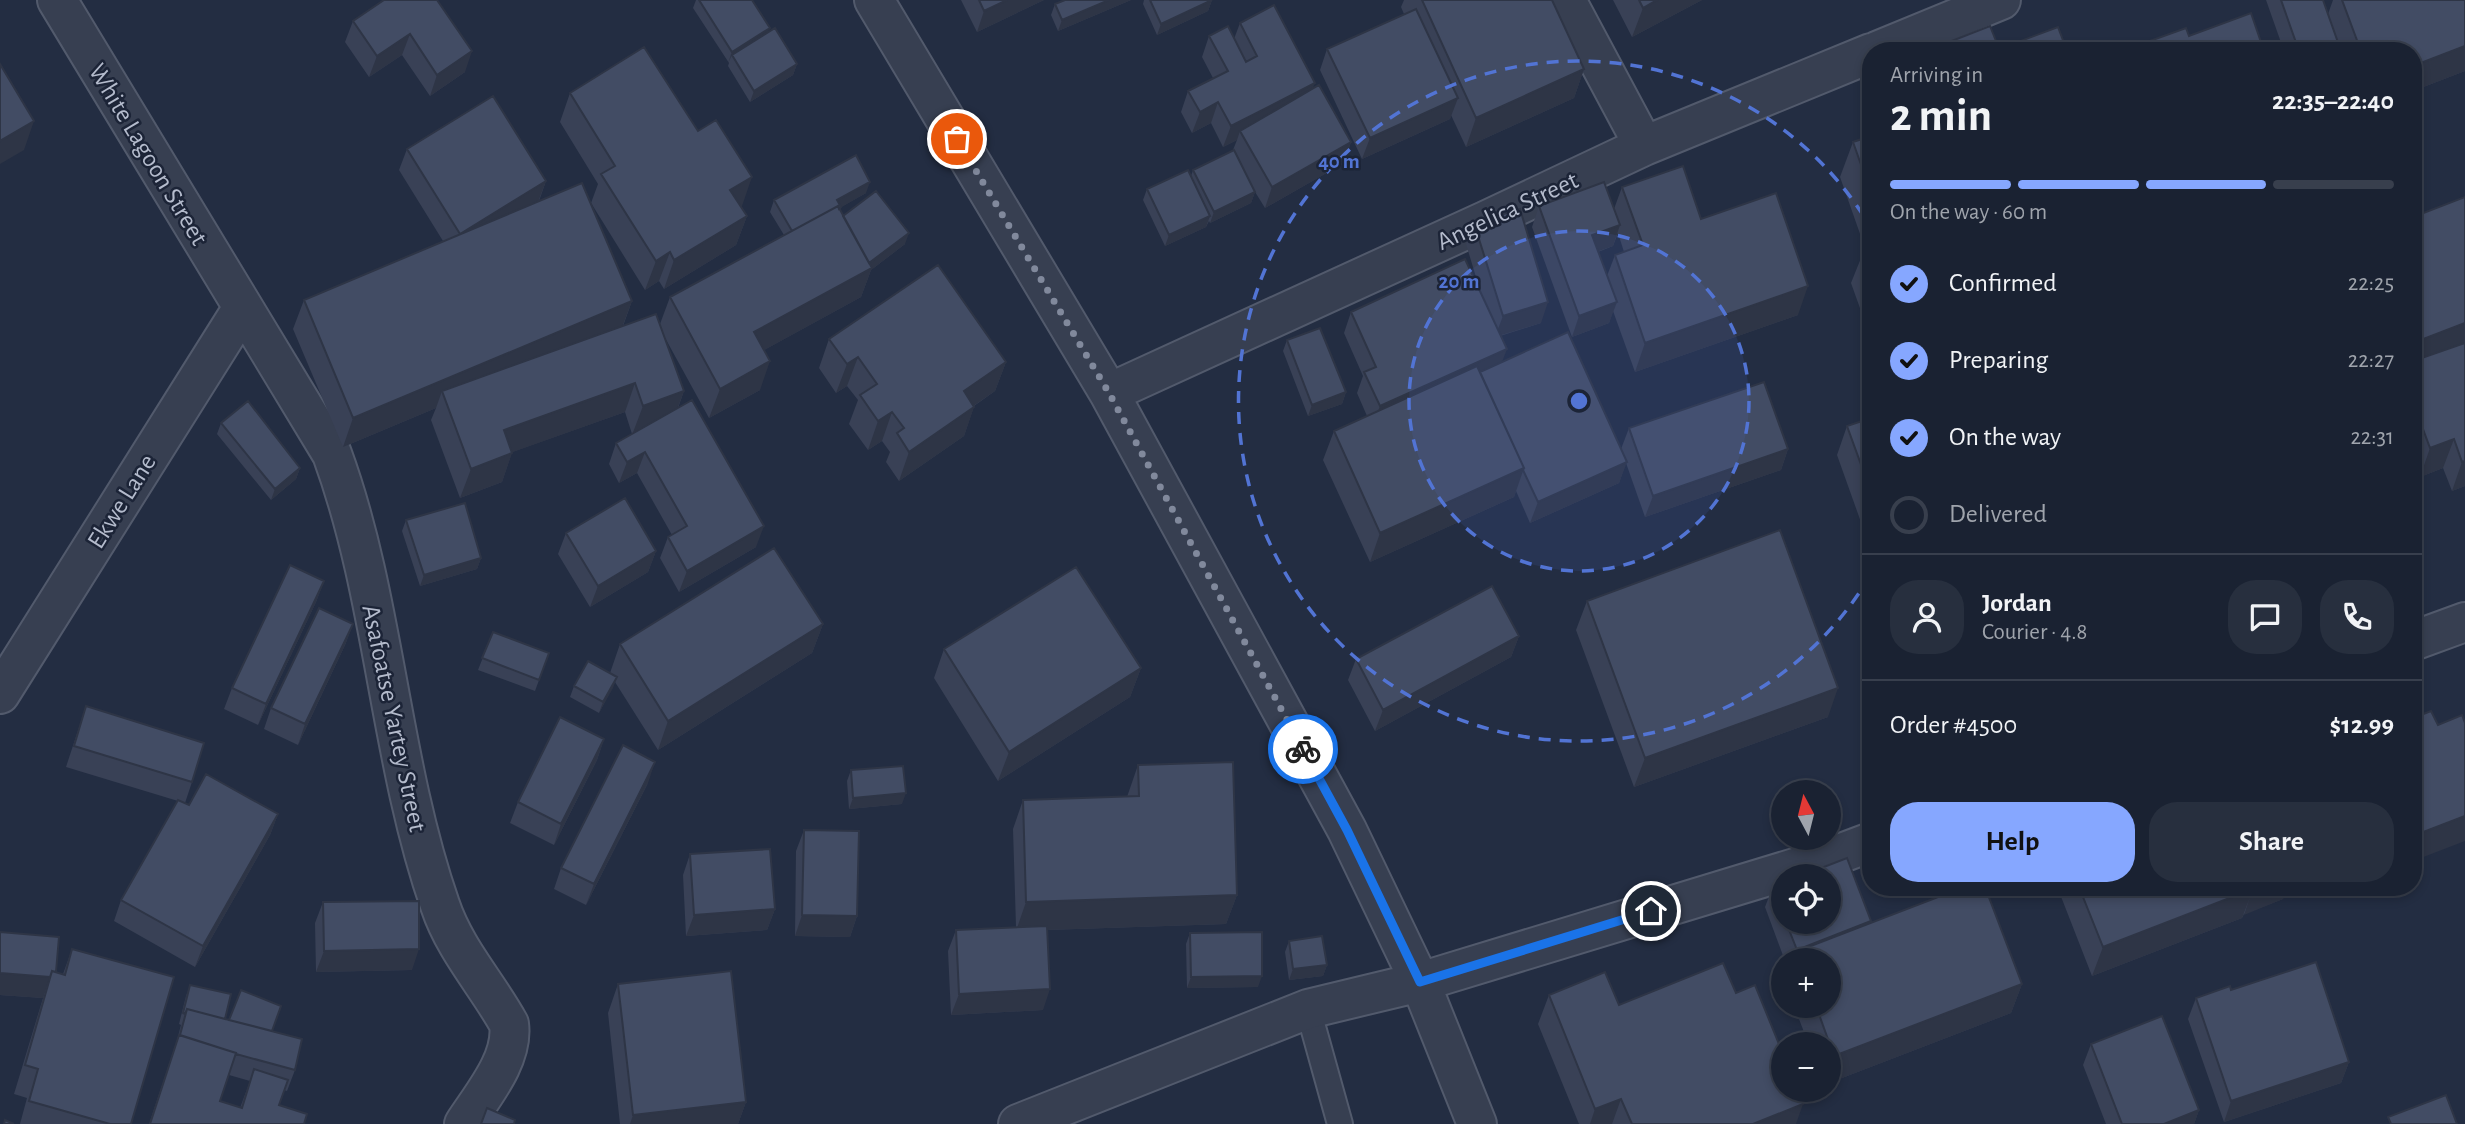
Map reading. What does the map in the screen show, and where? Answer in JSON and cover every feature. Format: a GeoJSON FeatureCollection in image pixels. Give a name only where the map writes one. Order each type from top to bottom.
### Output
{"type":"FeatureCollection","features":[{"type":"Feature","properties":{"kind":"street","name":"White Lagoon Street"},"geometry":{"type":"LineString","coordinates":[[57,0],[242,309]]}},
{"type":"Feature","properties":{"kind":"street"},"geometry":{"type":"LineString","coordinates":[[874,0],[1109,393],[1347,830],[1420,982],[1477,1124]]}},
{"type":"Feature","properties":{"kind":"street"},"geometry":{"type":"LineString","coordinates":[[1566,0],[1644,146]]}},
{"type":"Feature","properties":{"kind":"street"},"geometry":{"type":"LineString","coordinates":[[1899,42],[2001,0]]}},
{"type":"Feature","properties":{"kind":"street","name":"Angelica Street"},"geometry":{"type":"LineString","coordinates":[[1109,393],[1644,146],[1862,57]]}},
{"type":"Feature","properties":{"kind":"street","name":"Ekwe Lane"},"geometry":{"type":"LineString","coordinates":[[0,694],[242,309]]}},
{"type":"Feature","properties":{"kind":"street","name":"Asafoatse Yartey Street"},"geometry":{"type":"LineString","coordinates":[[242,309],[332,454],[349,502],[406,783],[440,906],[461,952],[509,1024],[511,1034],[504,1057],[464,1124]]}},
{"type":"Feature","properties":{"kind":"street"},"geometry":{"type":"LineString","coordinates":[[2422,638],[2465,622]]}},
{"type":"Feature","properties":{"kind":"street"},"geometry":{"type":"LineString","coordinates":[[1018,1124],[1308,1009],[1420,982],[1862,845]]}},
{"type":"Feature","properties":{"kind":"lane"},"geometry":{"type":"LineString","coordinates":[[1308,1009],[1340,1124]]}},
{"type":"Feature","properties":{"kind":"building"},"geometry":{"type":"Polygon","coordinates":[[[384,0],[437,0],[472,51],[437,75],[410,34],[377,56],[353,21],[384,0]]]}},
{"type":"Feature","properties":{"kind":"building"},"geometry":{"type":"Polygon","coordinates":[[[699,0],[752,0],[770,28],[732,52],[699,0]]]}},
{"type":"Feature","properties":{"kind":"building"},"geometry":{"type":"Polygon","coordinates":[[[979,0],[1007,0],[984,11],[979,0]]]}},
{"type":"Feature","properties":{"kind":"building"},"geometry":{"type":"Polygon","coordinates":[[[1065,0],[1109,0],[1062,20],[1055,4],[1065,0]]]}},
{"type":"Feature","properties":{"kind":"building"},"geometry":{"type":"Polygon","coordinates":[[[1150,0],[1212,0],[1161,24],[1150,0]]]}},
{"type":"Feature","properties":{"kind":"building"},"geometry":{"type":"Polygon","coordinates":[[[1422,0],[1552,0],[1584,69],[1476,118],[1422,0]]]}},
{"type":"Feature","properties":{"kind":"building"},"geometry":{"type":"Polygon","coordinates":[[[1639,0],[1657,0],[1643,8],[1639,0]]]}},
{"type":"Feature","properties":{"kind":"building"},"geometry":{"type":"Polygon","coordinates":[[[2281,0],[2323,0],[2338,42],[2296,42],[2281,0]]]}},
{"type":"Feature","properties":{"kind":"building"},"geometry":{"type":"Polygon","coordinates":[[[2342,0],[2465,0],[2465,46],[2422,63],[2422,42],[2358,42],[2342,0]]]}},
{"type":"Feature","properties":{"kind":"building"},"geometry":{"type":"Polygon","coordinates":[[[1274,5],[1315,83],[1231,126],[1218,102],[1200,112],[1188,91],[1228,71],[1209,36],[1228,26],[1246,62],[1257,56],[1240,23],[1274,5]]]}},
{"type":"Feature","properties":{"kind":"building"},"geometry":{"type":"Polygon","coordinates":[[[1416,9],[1458,98],[1370,138],[1327,49],[1416,9]]]}},
{"type":"Feature","properties":{"kind":"building"},"geometry":{"type":"Polygon","coordinates":[[[2251,13],[2261,42],[2147,42],[2186,28],[2189,36],[2251,13]]]}},
{"type":"Feature","properties":{"kind":"building"},"geometry":{"type":"Polygon","coordinates":[[[1990,26],[1996,42],[1949,42],[1990,26]]]}},
{"type":"Feature","properties":{"kind":"building"},"geometry":{"type":"Polygon","coordinates":[[[2058,27],[2064,42],[2018,42],[2058,27]]]}},
{"type":"Feature","properties":{"kind":"building"},"geometry":{"type":"Polygon","coordinates":[[[775,28],[797,64],[754,91],[732,55],[775,28]]]}},
{"type":"Feature","properties":{"kind":"building"},"geometry":{"type":"Polygon","coordinates":[[[644,47],[698,131],[716,120],[752,177],[730,190],[747,216],[674,260],[670,252],[656,261],[601,174],[615,166],[570,93],[644,47]]]}},
{"type":"Feature","properties":{"kind":"building"},"geometry":{"type":"Polygon","coordinates":[[[0,64],[34,121],[0,141],[0,64]]]}},
{"type":"Feature","properties":{"kind":"building"},"geometry":{"type":"Polygon","coordinates":[[[1319,85],[1351,142],[1272,187],[1240,131],[1319,85]]]}},
{"type":"Feature","properties":{"kind":"building"},"geometry":{"type":"Polygon","coordinates":[[[493,96],[546,181],[460,234],[407,149],[493,96]]]}},
{"type":"Feature","properties":{"kind":"building"},"geometry":{"type":"Polygon","coordinates":[[[1862,139],[1862,168],[1853,142],[1862,139]]]}},
{"type":"Feature","properties":{"kind":"building"},"geometry":{"type":"Polygon","coordinates":[[[1234,150],[1255,192],[1214,212],[1193,170],[1234,150]]]}},
{"type":"Feature","properties":{"kind":"building"},"geometry":{"type":"Polygon","coordinates":[[[856,155],[870,182],[837,200],[841,207],[839,209],[838,206],[792,231],[774,200],[856,155]]]}},
{"type":"Feature","properties":{"kind":"building"},"geometry":{"type":"Polygon","coordinates":[[[1683,166],[1701,219],[1776,193],[1808,286],[1645,343],[1615,255],[1643,245],[1622,187],[1683,166]]]}},
{"type":"Feature","properties":{"kind":"building"},"geometry":{"type":"Polygon","coordinates":[[[1188,170],[1210,216],[1169,235],[1147,189],[1188,170]]]}},
{"type":"Feature","properties":{"kind":"building"},"geometry":{"type":"Polygon","coordinates":[[[1604,182],[1620,225],[1592,235],[1617,302],[1579,316],[1539,206],[1604,182]]]}},
{"type":"Feature","properties":{"kind":"building"},"geometry":{"type":"Polygon","coordinates":[[[582,183],[632,301],[353,418],[304,300],[582,183]]]}},
{"type":"Feature","properties":{"kind":"building"},"geometry":{"type":"Polygon","coordinates":[[[876,191],[909,233],[869,263],[843,216],[876,191]]]}},
{"type":"Feature","properties":{"kind":"building"},"geometry":{"type":"Polygon","coordinates":[[[2465,197],[2465,323],[2422,340],[2422,214],[2465,197]]]}},
{"type":"Feature","properties":{"kind":"building"},"geometry":{"type":"Polygon","coordinates":[[[838,206],[872,268],[754,332],[770,361],[720,389],[670,297],[838,206]]]}},
{"type":"Feature","properties":{"kind":"building"},"geometry":{"type":"Polygon","coordinates":[[[1520,209],[1548,302],[1503,316],[1474,223],[1520,209]]]}},
{"type":"Feature","properties":{"kind":"building"},"geometry":{"type":"Polygon","coordinates":[[[1465,259],[1507,349],[1380,406],[1364,372],[1376,367],[1351,312],[1465,259]]]}},
{"type":"Feature","properties":{"kind":"building"},"geometry":{"type":"Polygon","coordinates":[[[938,265],[1006,362],[964,391],[974,407],[909,452],[897,433],[904,428],[892,412],[878,421],[860,395],[877,384],[858,357],[847,364],[829,339],[938,265]]]}},
{"type":"Feature","properties":{"kind":"building"},"geometry":{"type":"Polygon","coordinates":[[[656,314],[684,391],[643,406],[635,383],[504,430],[512,453],[471,469],[442,391],[656,314]]]}},
{"type":"Feature","properties":{"kind":"building"},"geometry":{"type":"Polygon","coordinates":[[[1320,328],[1346,392],[1312,405],[1287,340],[1320,328]]]}},
{"type":"Feature","properties":{"kind":"building"},"geometry":{"type":"Polygon","coordinates":[[[1568,332],[1627,462],[1538,502],[1480,372],[1568,332]]]}},
{"type":"Feature","properties":{"kind":"building"},"geometry":{"type":"Polygon","coordinates":[[[2465,343],[2465,461],[2462,462],[2454,439],[2430,448],[2422,426],[2422,358],[2465,343]]]}},
{"type":"Feature","properties":{"kind":"building"},"geometry":{"type":"Polygon","coordinates":[[[1477,366],[1524,468],[1380,533],[1334,431],[1477,366]]]}},
{"type":"Feature","properties":{"kind":"building"},"geometry":{"type":"Polygon","coordinates":[[[1764,382],[1788,449],[1653,496],[1629,428],[1764,382]]]}},
{"type":"Feature","properties":{"kind":"building"},"geometry":{"type":"Polygon","coordinates":[[[692,400],[764,526],[687,571],[668,537],[687,526],[645,452],[627,462],[616,443],[692,400]]]}},
{"type":"Feature","properties":{"kind":"building"},"geometry":{"type":"Polygon","coordinates":[[[248,401],[300,468],[275,489],[221,423],[248,401]]]}},
{"type":"Feature","properties":{"kind":"building"},"geometry":{"type":"Polygon","coordinates":[[[1862,421],[1862,467],[1847,426],[1862,421]]]}},
{"type":"Feature","properties":{"kind":"building"},"geometry":{"type":"Polygon","coordinates":[[[625,498],[656,551],[598,586],[566,533],[625,498]]]}},
{"type":"Feature","properties":{"kind":"building"},"geometry":{"type":"Polygon","coordinates":[[[465,503],[481,558],[424,575],[406,520],[465,503]]]}},
{"type":"Feature","properties":{"kind":"building"},"geometry":{"type":"Polygon","coordinates":[[[1780,530],[1838,688],[1645,758],[1587,601],[1780,530]]]}},
{"type":"Feature","properties":{"kind":"building"},"geometry":{"type":"Polygon","coordinates":[[[774,548],[823,624],[668,721],[620,644],[774,548]]]}},
{"type":"Feature","properties":{"kind":"building"},"geometry":{"type":"Polygon","coordinates":[[[290,565],[324,581],[266,704],[232,688],[290,565]]]}},
{"type":"Feature","properties":{"kind":"building"},"geometry":{"type":"Polygon","coordinates":[[[1076,567],[1141,668],[1009,752],[944,649],[1076,567]]]}},
{"type":"Feature","properties":{"kind":"building"},"geometry":{"type":"Polygon","coordinates":[[[1492,586],[1519,636],[1383,710],[1356,659],[1492,586]]]}},
{"type":"Feature","properties":{"kind":"building"},"geometry":{"type":"Polygon","coordinates":[[[319,608],[353,624],[305,724],[271,708],[319,608]]]}},
{"type":"Feature","properties":{"kind":"building"},"geometry":{"type":"Polygon","coordinates":[[[493,632],[549,653],[539,680],[482,658],[493,632]]]}},
{"type":"Feature","properties":{"kind":"building"},"geometry":{"type":"Polygon","coordinates":[[[588,661],[617,677],[603,702],[574,686],[588,661]]]}},
{"type":"Feature","properties":{"kind":"building"},"geometry":{"type":"Polygon","coordinates":[[[86,706],[204,743],[192,782],[74,746],[86,706]]]}},
{"type":"Feature","properties":{"kind":"building"},"geometry":{"type":"Polygon","coordinates":[[[2431,711],[2438,725],[2462,715],[2465,723],[2465,816],[2422,833],[2422,714],[2431,711]]]}},
{"type":"Feature","properties":{"kind":"building"},"geometry":{"type":"Polygon","coordinates":[[[560,717],[604,739],[561,824],[518,802],[560,717]]]}},
{"type":"Feature","properties":{"kind":"building"},"geometry":{"type":"Polygon","coordinates":[[[623,745],[655,762],[594,884],[561,868],[623,745]]]}},
{"type":"Feature","properties":{"kind":"building"},"geometry":{"type":"Polygon","coordinates":[[[1233,762],[1237,895],[1026,902],[1023,800],[1139,796],[1138,765],[1233,762]]]}},
{"type":"Feature","properties":{"kind":"building"},"geometry":{"type":"Polygon","coordinates":[[[903,766],[906,793],[853,798],[851,770],[903,766]]]}},
{"type":"Feature","properties":{"kind":"building"},"geometry":{"type":"Polygon","coordinates":[[[206,774],[278,814],[203,946],[121,900],[178,800],[189,805],[206,774]]]}},
{"type":"Feature","properties":{"kind":"building"},"geometry":{"type":"Polygon","coordinates":[[[804,830],[859,831],[857,916],[802,915],[804,830]]]}},
{"type":"Feature","properties":{"kind":"building"},"geometry":{"type":"Polygon","coordinates":[[[770,849],[775,909],[694,915],[690,854],[770,849]]]}},
{"type":"Feature","properties":{"kind":"building"},"geometry":{"type":"Polygon","coordinates":[[[1847,858],[1871,921],[1841,933],[1841,864],[1832,864],[1847,858]]]}},
{"type":"Feature","properties":{"kind":"building"},"geometry":{"type":"Polygon","coordinates":[[[1941,896],[1988,896],[2022,984],[1841,1053],[1841,1032],[1825,1032],[1820,1018],[1841,1018],[1841,948],[1805,948],[1941,896]]]}},
{"type":"Feature","properties":{"kind":"building"},"geometry":{"type":"Polygon","coordinates":[[[2083,896],[2235,896],[2103,947],[2083,896]]]}},
{"type":"Feature","properties":{"kind":"building"},"geometry":{"type":"Polygon","coordinates":[[[419,901],[419,949],[324,951],[323,902],[419,901]]]}},
{"type":"Feature","properties":{"kind":"building"},"geometry":{"type":"Polygon","coordinates":[[[1047,926],[1050,989],[959,994],[956,930],[1047,926]]]}},
{"type":"Feature","properties":{"kind":"building"},"geometry":{"type":"Polygon","coordinates":[[[0,932],[59,937],[56,972],[52,971],[50,977],[0,973],[0,932]]]}},
{"type":"Feature","properties":{"kind":"building"},"geometry":{"type":"Polygon","coordinates":[[[1262,932],[1262,976],[1191,977],[1190,933],[1262,932]]]}},
{"type":"Feature","properties":{"kind":"building"},"geometry":{"type":"Polygon","coordinates":[[[1791,934],[1838,934],[1802,948],[1796,948],[1791,934]]]}},
{"type":"Feature","properties":{"kind":"building"},"geometry":{"type":"Polygon","coordinates":[[[1322,936],[1327,965],[1293,969],[1289,941],[1322,936]]]}},
{"type":"Feature","properties":{"kind":"building"},"geometry":{"type":"Polygon","coordinates":[[[72,949],[174,977],[131,1124],[110,1124],[29,1101],[38,1069],[25,1065],[52,971],[65,975],[72,949]]]}},
{"type":"Feature","properties":{"kind":"building"},"geometry":{"type":"Polygon","coordinates":[[[2316,962],[2349,1062],[2231,1101],[2196,998],[2230,986],[2231,990],[2316,962]]]}},
{"type":"Feature","properties":{"kind":"building"},"geometry":{"type":"Polygon","coordinates":[[[1723,963],[1736,993],[1755,985],[1774,1032],[1771,1032],[1771,1102],[1803,1104],[1753,1124],[1632,1124],[1621,1099],[1595,1109],[1549,995],[1605,972],[1619,1005],[1723,963]]]}},
{"type":"Feature","properties":{"kind":"building"},"geometry":{"type":"Polygon","coordinates":[[[731,971],[746,1102],[633,1115],[618,984],[731,971]]]}},
{"type":"Feature","properties":{"kind":"building"},"geometry":{"type":"Polygon","coordinates":[[[190,985],[231,994],[225,1019],[187,1009],[185,1014],[183,1013],[190,985]]]}},
{"type":"Feature","properties":{"kind":"building"},"geometry":{"type":"Polygon","coordinates":[[[241,990],[281,1006],[272,1031],[229,1020],[241,990]]]}},
{"type":"Feature","properties":{"kind":"building"},"geometry":{"type":"Polygon","coordinates":[[[187,1009],[302,1039],[295,1070],[180,1035],[187,1009]]]}},
{"type":"Feature","properties":{"kind":"building"},"geometry":{"type":"Polygon","coordinates":[[[2162,1016],[2199,1110],[2164,1124],[2122,1124],[2091,1044],[2162,1016]]]}},
{"type":"Feature","properties":{"kind":"building"},"geometry":{"type":"Polygon","coordinates":[[[179,1035],[236,1053],[220,1101],[242,1108],[254,1069],[288,1080],[279,1105],[307,1114],[304,1124],[150,1124],[179,1035]]]}},
{"type":"Feature","properties":{"kind":"building"},"geometry":{"type":"Polygon","coordinates":[[[2446,1095],[2457,1124],[2391,1124],[2388,1117],[2446,1095]]]}},
{"type":"Feature","properties":{"kind":"building"},"geometry":{"type":"Polygon","coordinates":[[[487,1108],[515,1120],[514,1124],[481,1124],[487,1108]]]}},
{"type":"Feature","properties":{"kind":"way so far"},"geometry":{"type":"LineString","coordinates":[[957,139],[1109,393],[1303,749]]}},
{"type":"Feature","properties":{"kind":"route"},"geometry":{"type":"LineString","coordinates":[[1303,749],[1347,830],[1420,982],[1651,911]]}}]}
